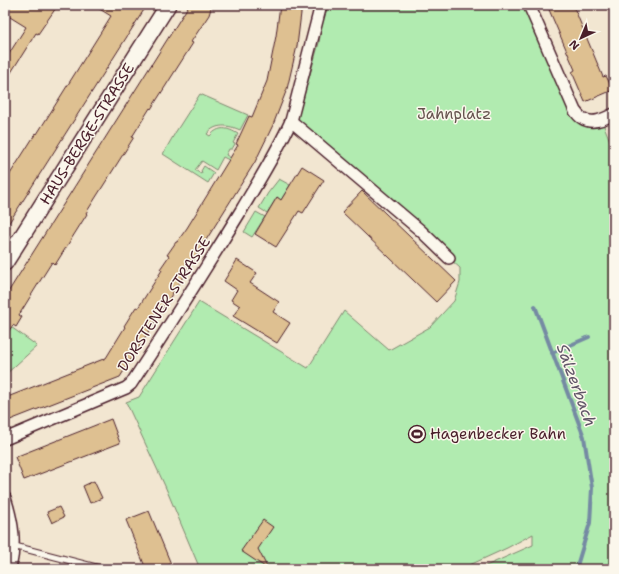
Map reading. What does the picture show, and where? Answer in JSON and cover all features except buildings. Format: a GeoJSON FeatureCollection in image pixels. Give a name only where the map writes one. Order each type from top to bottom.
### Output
{"type":"FeatureCollection","features":[{"type":"Feature","properties":{"kind":"main road","name":"HAUS-BERGE-STRASSE"},"geometry":{"type":"LineString","coordinates":[[5,263],[168,5]]}},
{"type":"Feature","properties":{"kind":"street"},"geometry":{"type":"LineString","coordinates":[[321,5],[291,121],[421,231],[449,258]]}},
{"type":"Feature","properties":{"kind":"street"},"geometry":{"type":"LineString","coordinates":[[529,5],[575,111],[582,119],[592,122],[614,114]]}},
{"type":"Feature","properties":{"kind":"street","name":"DORSTENER STRASSE"},"geometry":{"type":"LineString","coordinates":[[5,439],[126,388],[131,384],[258,182],[291,121]]}},
{"type":"Feature","properties":{"kind":"street"},"geometry":{"type":"LineString","coordinates":[[5,498],[10,512],[13,530],[14,546],[10,569]]}},
{"type":"Feature","properties":{"kind":"lane"},"geometry":{"type":"LineString","coordinates":[[14,546],[103,569]]}},
{"type":"Feature","properties":{"kind":"green space","name":"Jahnplatz"},"geometry":{"type":"Polygon","coordinates":[[[325,5],[527,5],[573,112],[602,121],[614,151],[614,569],[479,569],[533,545],[533,534],[507,548],[461,569],[200,569],[165,486],[126,402],[139,397],[199,302],[308,368],[344,311],[389,350],[430,327],[454,301],[460,282],[460,268],[296,123],[319,43],[325,5]]]}},
{"type":"Feature","properties":{"kind":"green space"},"geometry":{"type":"Polygon","coordinates":[[[200,94],[248,115],[240,130],[222,126],[210,130],[207,134],[210,136],[217,130],[227,129],[238,134],[233,143],[235,144],[232,149],[229,149],[226,155],[231,158],[229,160],[223,157],[216,170],[202,161],[195,170],[201,174],[204,166],[214,173],[208,183],[163,154],[200,94]]]}},
{"type":"Feature","properties":{"kind":"green space"},"geometry":{"type":"Polygon","coordinates":[[[279,179],[290,185],[281,200],[277,197],[267,213],[259,208],[279,179]]]}},
{"type":"Feature","properties":{"kind":"green space"},"geometry":{"type":"Polygon","coordinates":[[[256,212],[265,217],[252,237],[244,232],[256,212]]]}},
{"type":"Feature","properties":{"kind":"green space"},"geometry":{"type":"Polygon","coordinates":[[[11,327],[37,346],[5,375],[5,335],[11,327]]]}},
{"type":"Feature","properties":{"kind":"waterway","name":"Sälzerbach"},"geometry":{"type":"LineString","coordinates":[[535,306],[584,437],[592,488],[590,523],[576,569]]}},
{"type":"Feature","properties":{"kind":"waterway"},"geometry":{"type":"LineString","coordinates":[[552,353],[589,337]]}},
{"type":"Feature","properties":{"kind":"place","name":"Hagenbecker Bahn"},"geometry":{"type":"Point","coordinates":[417,434]}}]}
